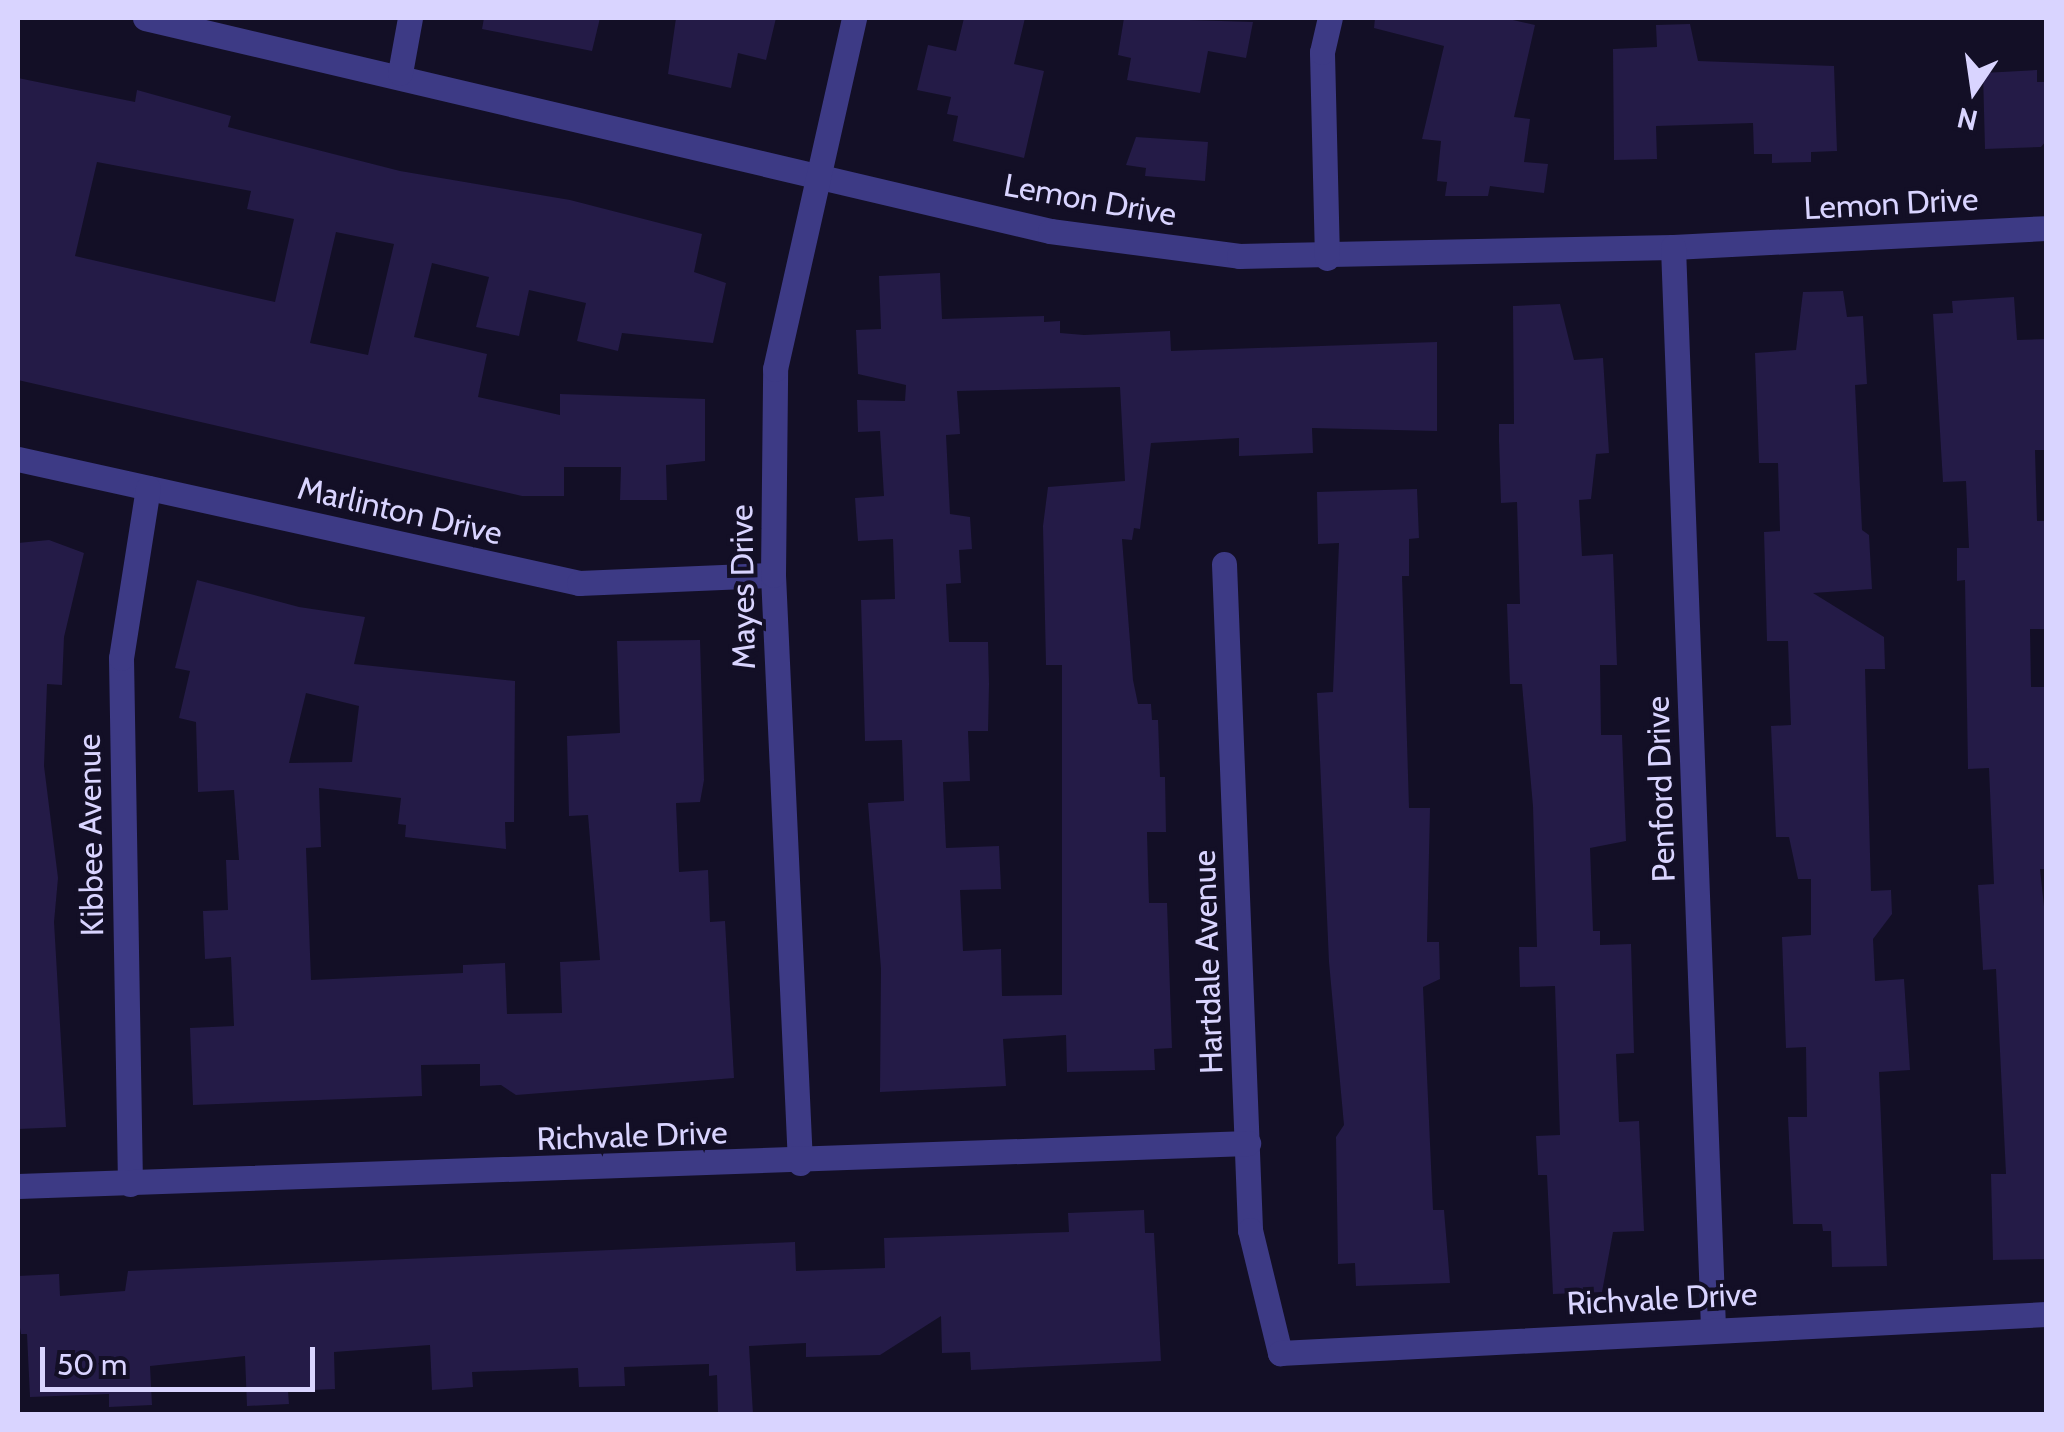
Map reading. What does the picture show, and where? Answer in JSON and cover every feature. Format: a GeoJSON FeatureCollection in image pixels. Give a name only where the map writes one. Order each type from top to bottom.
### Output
{"type":"FeatureCollection","features":[{"type":"Feature","properties":{"kind":"street","name":"Lemon Drive"},"geometry":{"type":"LineString","coordinates":[[145,18],[400,73],[1050,231],[1239,256],[1327,258],[1674,248],[2046,228]]}},
{"type":"Feature","properties":{"kind":"street"},"geometry":{"type":"LineString","coordinates":[[400,73],[410,18]]}},
{"type":"Feature","properties":{"kind":"street","name":"Mayes Drive"},"geometry":{"type":"LineString","coordinates":[[800,1163],[773,575],[775,369],[854,18]]}},
{"type":"Feature","properties":{"kind":"street"},"geometry":{"type":"LineString","coordinates":[[1327,258],[1322,52],[1330,18]]}},
{"type":"Feature","properties":{"kind":"street","name":"Penford Drive"},"geometry":{"type":"LineString","coordinates":[[1674,248],[1713,1328]]}},
{"type":"Feature","properties":{"kind":"street","name":"Marlinton Drive"},"geometry":{"type":"LineString","coordinates":[[18,459],[579,584],[773,575]]}},
{"type":"Feature","properties":{"kind":"street","name":"Kibbee Avenue"},"geometry":{"type":"LineString","coordinates":[[130,1184],[121,658],[148,488]]}},
{"type":"Feature","properties":{"kind":"street","name":"Hartdale Avenue"},"geometry":{"type":"LineString","coordinates":[[1224,564],[1250,1230],[1280,1353]]}},
{"type":"Feature","properties":{"kind":"street","name":"Richvale Drive"},"geometry":{"type":"LineString","coordinates":[[18,1186],[800,1163],[1248,1143]]}},
{"type":"Feature","properties":{"kind":"street","name":"Richvale Drive"},"geometry":{"type":"LineString","coordinates":[[1280,1353],[2046,1314]]}},
{"type":"Feature","properties":{"kind":"building"},"geometry":{"type":"Polygon","coordinates":[[[484,18],[600,18],[592,51],[482,29],[484,18]]]}},
{"type":"Feature","properties":{"kind":"building"},"geometry":{"type":"Polygon","coordinates":[[[676,18],[776,18],[766,60],[738,53],[731,88],[668,74],[676,18]]]}},
{"type":"Feature","properties":{"kind":"building"},"geometry":{"type":"Polygon","coordinates":[[[964,18],[1025,18],[1014,64],[1044,71],[1024,158],[953,141],[958,116],[947,114],[951,97],[917,90],[928,45],[956,51],[964,18]]]}},
{"type":"Feature","properties":{"kind":"building"},"geometry":{"type":"Polygon","coordinates":[[[1124,18],[1253,22],[1246,58],[1208,51],[1200,93],[1127,80],[1131,58],[1118,55],[1124,18]]]}},
{"type":"Feature","properties":{"kind":"building"},"geometry":{"type":"Polygon","coordinates":[[[1375,18],[1504,18],[1535,25],[1514,117],[1530,119],[1524,162],[1548,164],[1544,193],[1490,186],[1488,196],[1445,196],[1447,182],[1437,181],[1441,141],[1422,139],[1444,46],[1374,28],[1375,18]]]}},
{"type":"Feature","properties":{"kind":"building"},"geometry":{"type":"Polygon","coordinates":[[[1690,24],[1698,61],[1834,66],[1837,151],[1811,152],[1811,162],[1772,163],[1772,154],[1754,154],[1753,123],[1656,126],[1657,159],[1614,160],[1613,49],[1657,47],[1656,25],[1690,24]]]}},
{"type":"Feature","properties":{"kind":"building"},"geometry":{"type":"Polygon","coordinates":[[[2037,70],[2037,82],[2046,82],[2046,141],[2041,147],[1985,149],[1983,73],[2037,70]]]}},
{"type":"Feature","properties":{"kind":"building"},"geometry":{"type":"Polygon","coordinates":[[[18,78],[135,102],[137,90],[231,116],[228,127],[400,171],[570,200],[702,234],[694,272],[726,283],[713,343],[622,333],[618,351],[577,341],[586,303],[529,290],[519,336],[476,327],[489,277],[432,263],[414,337],[487,354],[478,397],[560,415],[560,394],[705,399],[705,461],[666,465],[667,500],[620,500],[621,467],[564,467],[564,496],[522,496],[18,380],[18,78]],[[97,162],[75,256],[275,302],[294,219],[247,209],[251,191],[97,162]],[[336,232],[310,343],[368,355],[394,244],[336,232]]]}},
{"type":"Feature","properties":{"kind":"building"},"geometry":{"type":"Polygon","coordinates":[[[1136,137],[1208,142],[1205,181],[1145,176],[1146,168],[1126,165],[1136,137]]]}},
{"type":"Feature","properties":{"kind":"building"},"geometry":{"type":"Polygon","coordinates":[[[940,273],[942,319],[1044,316],[1044,322],[1060,321],[1060,333],[1084,335],[1170,331],[1171,351],[1437,342],[1437,431],[1312,428],[1313,453],[1239,456],[1239,438],[1151,443],[1140,529],[1134,528],[1132,540],[1122,539],[1133,680],[1138,704],[1151,704],[1152,720],[1158,720],[1160,777],[1165,777],[1166,832],[1147,832],[1148,871],[1149,903],[1167,903],[1172,1048],[1154,1049],[1155,1070],[1067,1072],[1066,1035],[1003,1039],[1006,1086],[880,1092],[881,969],[868,803],[904,801],[902,740],[865,741],[861,600],[895,599],[893,539],[858,541],[855,498],[884,496],[880,431],[858,432],[857,400],[905,401],[906,385],[858,374],[856,330],[881,329],[879,276],[940,273]],[[1120,387],[957,391],[960,434],[946,435],[950,514],[970,517],[972,549],[959,550],[961,583],[946,584],[949,642],[988,642],[988,731],[968,731],[970,781],[943,782],[946,848],[999,846],[1001,889],[960,890],[963,951],[1001,949],[1002,996],[1062,995],[1062,665],[1046,665],[1043,526],[1048,487],[1125,481],[1120,387]]]}},
{"type":"Feature","properties":{"kind":"building"},"geometry":{"type":"Polygon","coordinates":[[[1843,291],[1847,317],[1863,316],[1867,384],[1855,385],[1862,530],[1869,535],[1872,589],[1813,593],[1884,637],[1885,669],[1865,669],[1871,891],[1891,890],[1892,914],[1873,939],[1875,981],[1904,979],[1910,1070],[1879,1072],[1887,1266],[1832,1267],[1831,1231],[1823,1231],[1822,1224],[1793,1224],[1788,1117],[1807,1117],[1806,1047],[1786,1048],[1782,937],[1811,935],[1811,879],[1798,879],[1789,837],[1776,837],[1771,726],[1791,725],[1788,641],[1767,641],[1764,532],[1780,531],[1778,463],[1759,463],[1755,353],[1796,350],[1803,292],[1843,291]]]}},
{"type":"Feature","properties":{"kind":"building"},"geometry":{"type":"Polygon","coordinates":[[[2014,297],[2017,340],[2046,339],[2046,450],[2035,450],[2037,521],[2046,521],[2046,629],[2030,629],[2031,687],[2044,687],[2046,713],[2046,869],[2040,869],[2046,925],[2046,1259],[1993,1260],[1991,1174],[2006,1174],[1996,969],[1983,970],[1978,885],[1994,884],[1989,768],[1968,769],[1965,580],[1957,581],[1957,548],[1969,548],[1966,481],[1943,482],[1933,314],[1953,313],[1952,301],[2014,297]]]}},
{"type":"Feature","properties":{"kind":"building"},"geometry":{"type":"Polygon","coordinates":[[[1560,304],[1574,360],[1603,358],[1609,453],[1596,454],[1591,499],[1579,500],[1582,556],[1613,554],[1617,665],[1600,665],[1601,735],[1622,735],[1626,841],[1590,848],[1593,931],[1600,931],[1600,945],[1631,944],[1634,1053],[1616,1054],[1619,1122],[1639,1121],[1644,1231],[1613,1232],[1602,1292],[1553,1294],[1547,1175],[1538,1175],[1536,1136],[1560,1135],[1555,986],[1520,987],[1519,947],[1537,947],[1533,806],[1522,684],[1510,684],[1507,604],[1520,604],[1517,502],[1501,503],[1499,424],[1514,424],[1513,306],[1560,304]]]}},
{"type":"Feature","properties":{"kind":"building"},"geometry":{"type":"Polygon","coordinates":[[[1417,489],[1419,538],[1409,539],[1409,576],[1402,576],[1409,808],[1430,808],[1427,942],[1439,942],[1440,979],[1423,987],[1433,1210],[1444,1210],[1450,1283],[1356,1286],[1355,1263],[1338,1264],[1336,1137],[1344,1125],[1329,962],[1317,693],[1333,692],[1339,543],[1318,544],[1317,492],[1417,489]]]}},
{"type":"Feature","properties":{"kind":"building"},"geometry":{"type":"Polygon","coordinates":[[[49,540],[84,553],[64,637],[62,685],[47,684],[44,766],[58,878],[54,922],[66,1127],[18,1129],[18,543],[49,540]]]}},
{"type":"Feature","properties":{"kind":"building"},"geometry":{"type":"Polygon","coordinates":[[[197,580],[299,607],[365,617],[354,664],[515,681],[514,822],[505,822],[506,849],[405,837],[406,825],[398,824],[401,798],[319,788],[321,847],[306,848],[311,980],[463,973],[463,965],[505,963],[507,1014],[562,1013],[560,962],[600,960],[588,815],[569,816],[567,736],[620,733],[617,641],[700,640],[704,780],[700,802],[676,803],[679,872],[708,870],[710,922],[725,921],[734,1078],[516,1095],[501,1085],[480,1086],[480,1064],[421,1065],[422,1096],[193,1105],[190,1028],[234,1026],[231,957],[205,959],[203,911],[228,910],[226,860],[239,860],[234,790],[198,792],[196,722],[179,718],[190,671],[175,668],[197,580]],[[306,693],[289,763],[352,762],[359,706],[306,693]]]}},
{"type":"Feature","properties":{"kind":"building"},"geometry":{"type":"Polygon","coordinates":[[[1144,1210],[1145,1233],[1154,1233],[1161,1361],[971,1370],[970,1352],[942,1353],[941,1316],[880,1355],[806,1357],[806,1343],[749,1346],[753,1414],[718,1414],[717,1375],[709,1376],[709,1364],[624,1367],[625,1386],[579,1387],[578,1368],[472,1372],[473,1387],[432,1390],[430,1345],[334,1352],[335,1389],[288,1391],[289,1404],[247,1406],[245,1356],[150,1366],[152,1405],[109,1407],[109,1394],[30,1397],[27,1334],[21,1334],[18,1315],[18,1276],[59,1274],[60,1296],[125,1291],[128,1271],[795,1242],[796,1271],[885,1268],[884,1238],[1069,1232],[1068,1213],[1144,1210]]]}}]}
